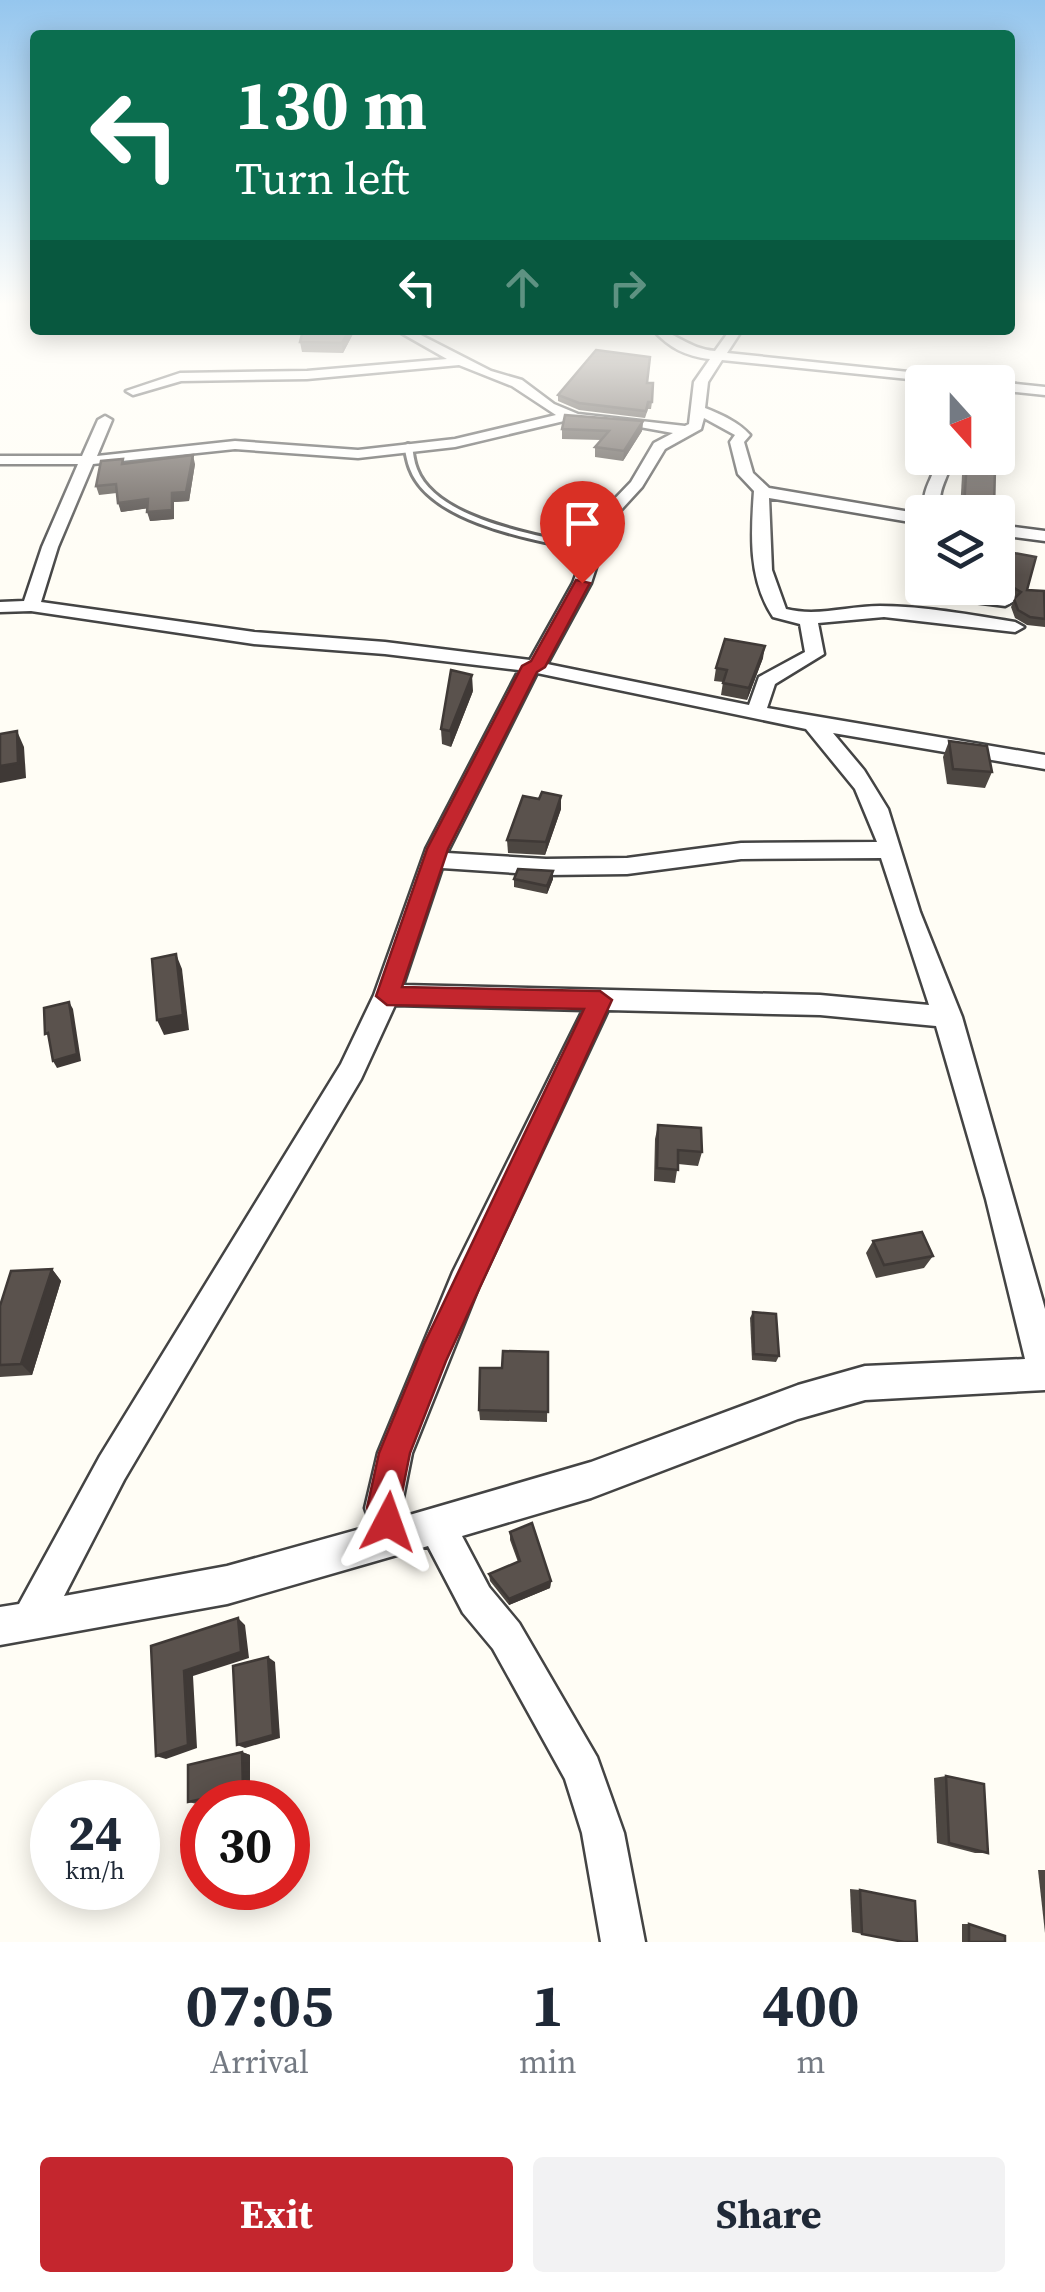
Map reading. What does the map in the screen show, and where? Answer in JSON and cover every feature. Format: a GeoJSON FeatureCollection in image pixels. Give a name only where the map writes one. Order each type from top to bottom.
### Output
{"type":"FeatureCollection","features":[{"type":"Feature","properties":{"kind":"street"},"geometry":{"type":"LineString","coordinates":[[531,394],[558,412],[578,417],[689,431]]}},
{"type":"Feature","properties":{"kind":"street"},"geometry":{"type":"LineString","coordinates":[[16,1623],[351,1072],[387,996],[434,860],[582,583],[613,509],[637,484],[651,455],[696,426],[701,394]]}},
{"type":"Feature","properties":{"kind":"street"},"geometry":{"type":"LineString","coordinates":[[700,411],[731,424],[743,435],[736,442],[746,474],[762,490],[806,502],[905,516]]}},
{"type":"Feature","properties":{"kind":"street"},"geometry":{"type":"LineString","coordinates":[[0,460],[149,457],[235,445],[336,454],[464,441],[533,422],[578,417]]}},
{"type":"Feature","properties":{"kind":"street"},"geometry":{"type":"LineString","coordinates":[[31,606],[50,547],[105,420]]}},
{"type":"Feature","properties":{"kind":"street"},"geometry":{"type":"LineString","coordinates":[[762,490],[762,539],[770,596],[779,613],[807,620],[830,614],[870,612],[1015,627]]}},
{"type":"Feature","properties":{"kind":"street"},"geometry":{"type":"LineString","coordinates":[[1015,532],[1045,536]]}},
{"type":"Feature","properties":{"kind":"street"},"geometry":{"type":"LineString","coordinates":[[944,605],[948,618]]}},
{"type":"Feature","properties":{"kind":"street"},"geometry":{"type":"LineString","coordinates":[[0,606],[31,606],[254,638],[385,648],[534,667],[812,724],[1045,762]]}},
{"type":"Feature","properties":{"kind":"street"},"geometry":{"type":"LineString","coordinates":[[756,713],[766,680],[815,654],[812,628],[807,620]]}},
{"type":"Feature","properties":{"kind":"street"},"geometry":{"type":"LineString","coordinates":[[16,1623],[227,1584],[418,1531],[591,1480],[798,1402],[864,1383],[1045,1374],[994,1166],[949,1017],[878,811],[853,769],[812,724]]}},
{"type":"Feature","properties":{"kind":"street"},"geometry":{"type":"LineString","coordinates":[[434,860],[626,866],[758,850],[889,850]]}},
{"type":"Feature","properties":{"kind":"street"},"geometry":{"type":"LineString","coordinates":[[387,996],[820,1005],[949,1017]]}},
{"type":"Feature","properties":{"kind":"street"},"geometry":{"type":"LineString","coordinates":[[600,1000],[464,1283],[395,1453],[383,1508],[388,1522],[418,1531],[506,1636],[584,1771],[603,1833],[623,1942]]}},
{"type":"Feature","properties":{"kind":"lane"},"geometry":{"type":"LineString","coordinates":[[408,446],[412,473],[443,506],[509,530],[593,550]]}},
{"type":"Feature","properties":{"kind":"building"},"geometry":{"type":"Polygon","coordinates":[[[652,394],[646,411],[579,403],[558,395],[652,394]]]}},
{"type":"Feature","properties":{"kind":"building"},"geometry":{"type":"Polygon","coordinates":[[[565,415],[643,421],[624,451],[595,447],[609,431],[562,429],[565,415]]]}},
{"type":"Feature","properties":{"kind":"building"},"geometry":{"type":"Polygon","coordinates":[[[193,455],[186,492],[172,493],[172,510],[147,512],[148,499],[118,503],[116,484],[96,486],[101,461],[123,459],[122,464],[193,455]]]}},
{"type":"Feature","properties":{"kind":"building"},"geometry":{"type":"Polygon","coordinates":[[[966,475],[995,475],[994,495],[965,495],[966,475]]]}},
{"type":"Feature","properties":{"kind":"building"},"geometry":{"type":"Polygon","coordinates":[[[1015,553],[1036,557],[1027,590],[1044,591],[1045,619],[1018,610],[1015,598],[1021,592],[1015,588],[1015,553]]]}},
{"type":"Feature","properties":{"kind":"building"},"geometry":{"type":"Polygon","coordinates":[[[725,639],[765,646],[749,688],[723,683],[727,670],[716,668],[725,639]]]}},
{"type":"Feature","properties":{"kind":"building"},"geometry":{"type":"Polygon","coordinates":[[[451,670],[472,675],[450,731],[441,729],[451,670]]]}},
{"type":"Feature","properties":{"kind":"building"},"geometry":{"type":"Polygon","coordinates":[[[17,731],[18,763],[0,766],[0,734],[17,731]]]}},
{"type":"Feature","properties":{"kind":"building"},"geometry":{"type":"Polygon","coordinates":[[[949,741],[987,746],[992,772],[953,769],[949,741]]]}},
{"type":"Feature","properties":{"kind":"building"},"geometry":{"type":"Polygon","coordinates":[[[542,792],[561,796],[546,842],[507,840],[523,796],[539,799],[542,792]]]}},
{"type":"Feature","properties":{"kind":"building"},"geometry":{"type":"Polygon","coordinates":[[[518,869],[553,871],[547,886],[514,879],[518,869]]]}},
{"type":"Feature","properties":{"kind":"building"},"geometry":{"type":"Polygon","coordinates":[[[176,954],[183,1015],[157,1020],[152,959],[176,954]]]}},
{"type":"Feature","properties":{"kind":"building"},"geometry":{"type":"Polygon","coordinates":[[[69,1002],[77,1054],[53,1061],[48,1033],[45,1034],[44,1008],[69,1002]]]}},
{"type":"Feature","properties":{"kind":"building"},"geometry":{"type":"Polygon","coordinates":[[[658,1125],[701,1128],[702,1152],[678,1150],[678,1170],[657,1168],[658,1125]]]}},
{"type":"Feature","properties":{"kind":"building"},"geometry":{"type":"Polygon","coordinates":[[[922,1232],[933,1256],[884,1265],[873,1241],[922,1232]]]}},
{"type":"Feature","properties":{"kind":"building"},"geometry":{"type":"Polygon","coordinates":[[[52,1269],[21,1364],[0,1365],[0,1306],[11,1271],[52,1269]]]}},
{"type":"Feature","properties":{"kind":"building"},"geometry":{"type":"Polygon","coordinates":[[[753,1312],[776,1314],[779,1356],[754,1354],[753,1312]]]}},
{"type":"Feature","properties":{"kind":"building"},"geometry":{"type":"Polygon","coordinates":[[[503,1351],[548,1352],[548,1412],[479,1410],[480,1368],[502,1368],[503,1351]]]}},
{"type":"Feature","properties":{"kind":"building"},"geometry":{"type":"Polygon","coordinates":[[[532,1523],[551,1581],[509,1599],[489,1574],[520,1561],[510,1532],[532,1523]]]}},
{"type":"Feature","properties":{"kind":"building"},"geometry":{"type":"Polygon","coordinates":[[[238,1618],[241,1652],[184,1671],[188,1745],[156,1756],[151,1646],[238,1618]]]}},
{"type":"Feature","properties":{"kind":"building"},"geometry":{"type":"Polygon","coordinates":[[[268,1657],[273,1735],[237,1745],[233,1666],[268,1657]]]}},
{"type":"Feature","properties":{"kind":"building"},"geometry":{"type":"Polygon","coordinates":[[[242,1752],[243,1780],[188,1780],[188,1765],[242,1752]]]}},
{"type":"Feature","properties":{"kind":"building"},"geometry":{"type":"Polygon","coordinates":[[[946,1776],[984,1784],[988,1853],[949,1843],[946,1776]]]}},
{"type":"Feature","properties":{"kind":"building"},"geometry":{"type":"Polygon","coordinates":[[[860,1890],[915,1901],[917,1942],[862,1934],[860,1890]]]}},
{"type":"Feature","properties":{"kind":"building"},"geometry":{"type":"Polygon","coordinates":[[[969,1924],[1005,1936],[1005,1942],[969,1942],[969,1924]]]}},
{"type":"Feature","properties":{"kind":"route"},"geometry":{"type":"LineString","coordinates":[[388,1522],[383,1508],[395,1453],[434,1354],[600,1000],[387,996],[438,849],[531,666],[536,667],[582,583]]}}]}
